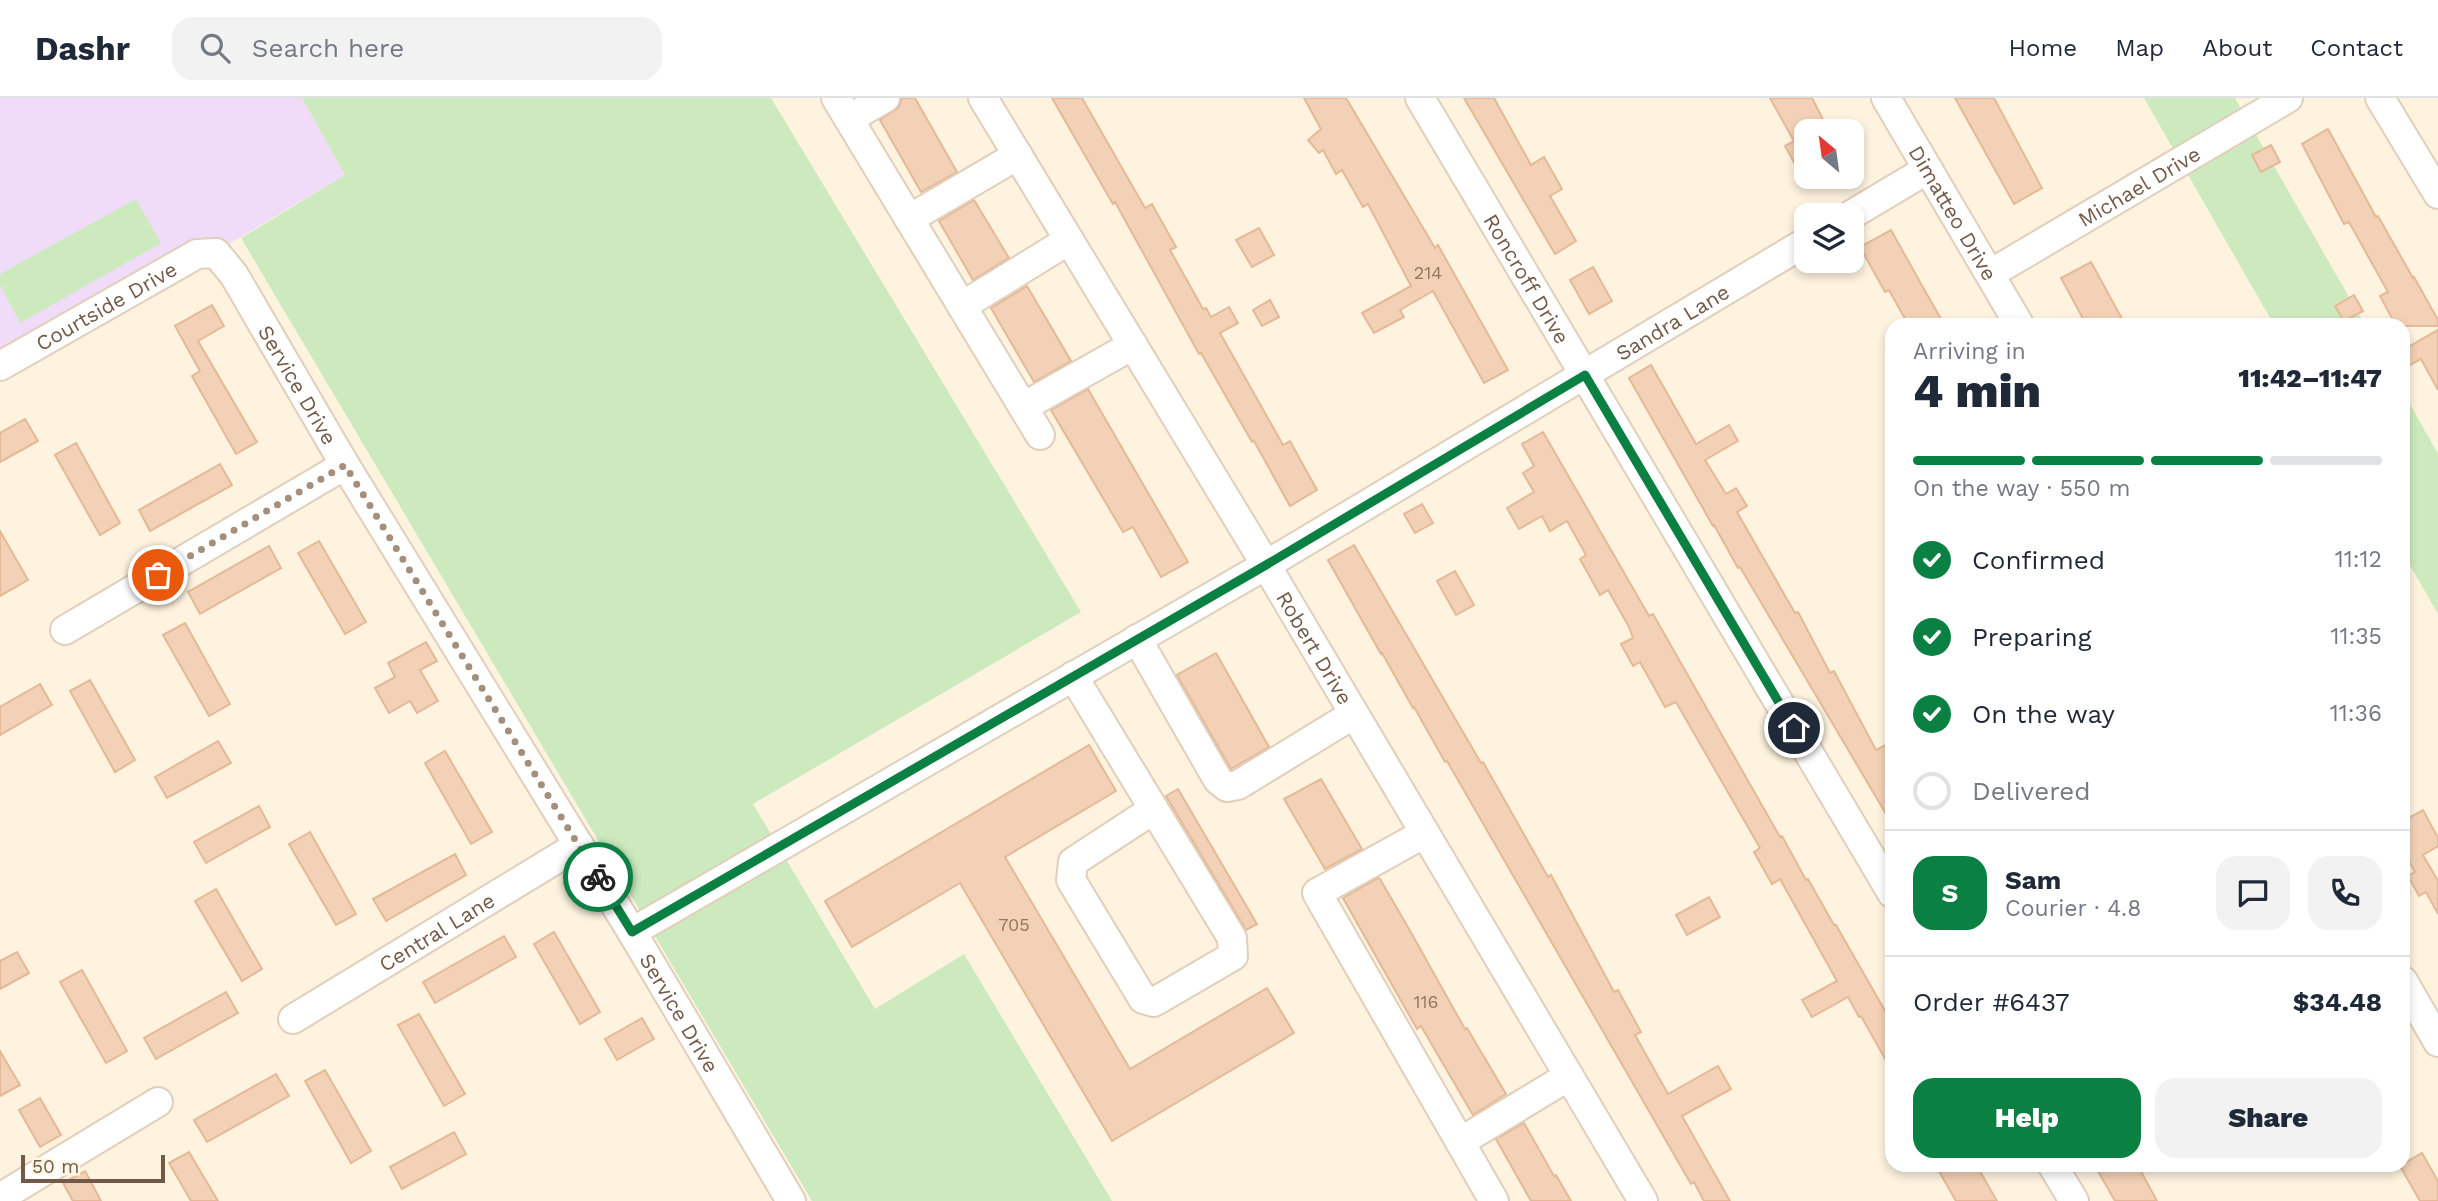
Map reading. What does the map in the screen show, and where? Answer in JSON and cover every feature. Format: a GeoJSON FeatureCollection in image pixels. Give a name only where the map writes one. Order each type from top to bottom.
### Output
{"type":"FeatureCollection","features":[{"type":"Feature","properties":{"kind":"street"},"geometry":{"type":"LineString","coordinates":[[885,98],[843,109],[1040,435]]}},
{"type":"Feature","properties":{"kind":"street","name":"Robert Drive"},"geometry":{"type":"LineString","coordinates":[[983,98],[1266,565],[1643,1201]]}},
{"type":"Feature","properties":{"kind":"street","name":"Roncroff Drive"},"geometry":{"type":"LineString","coordinates":[[1420,98],[1885,881]]}},
{"type":"Feature","properties":{"kind":"street","name":"Dimatteo Drive"},"geometry":{"type":"LineString","coordinates":[[1886,98],[2015,318]]}},
{"type":"Feature","properties":{"kind":"street","name":"Michael Drive"},"geometry":{"type":"LineString","coordinates":[[1990,274],[2288,98]]}},
{"type":"Feature","properties":{"kind":"street"},"geometry":{"type":"LineString","coordinates":[[2380,98],[2438,194]]}},
{"type":"Feature","properties":{"kind":"street"},"geometry":{"type":"LineString","coordinates":[[909,219],[1018,155]]}},
{"type":"Feature","properties":{"kind":"street"},"geometry":{"type":"LineString","coordinates":[[1864,207],[1928,169]]}},
{"type":"Feature","properties":{"kind":"street"},"geometry":{"type":"LineString","coordinates":[[962,306],[1069,240]]}},
{"type":"Feature","properties":{"kind":"street","name":"Sandra Lane"},"geometry":{"type":"LineString","coordinates":[[632,932],[1266,565],[1794,249]]}},
{"type":"Feature","properties":{"kind":"street","name":"Courtside Drive"},"geometry":{"type":"LineString","coordinates":[[0,366],[197,254],[216,253]]}},
{"type":"Feature","properties":{"kind":"street","name":"Service Drive"},"geometry":{"type":"LineString","coordinates":[[216,253],[234,275],[345,465],[632,932],[791,1201]]}},
{"type":"Feature","properties":{"kind":"street"},"geometry":{"type":"LineString","coordinates":[[1023,407],[1133,345]]}},
{"type":"Feature","properties":{"kind":"street"},"geometry":{"type":"LineString","coordinates":[[65,630],[345,465]]}},
{"type":"Feature","properties":{"kind":"street"},"geometry":{"type":"LineString","coordinates":[[1137,639],[1218,780],[1227,787],[1238,785],[1354,714]]}},
{"type":"Feature","properties":{"kind":"street"},"geometry":{"type":"LineString","coordinates":[[1073,676],[1154,809],[1231,938],[1233,956],[1154,1002],[1143,999],[1072,880],[1073,862],[1154,809]]}},
{"type":"Feature","properties":{"kind":"street"},"geometry":{"type":"LineString","coordinates":[[1424,832],[1317,893],[1494,1201]]}},
{"type":"Feature","properties":{"kind":"street","name":"Central Lane"},"geometry":{"type":"LineString","coordinates":[[293,1019],[579,845]]}},
{"type":"Feature","properties":{"kind":"street"},"geometry":{"type":"LineString","coordinates":[[2410,993],[2438,1042]]}},
{"type":"Feature","properties":{"kind":"street"},"geometry":{"type":"LineString","coordinates":[[1460,1142],[1569,1076]]}},
{"type":"Feature","properties":{"kind":"street"},"geometry":{"type":"LineString","coordinates":[[1,1198],[158,1102]]}},
{"type":"Feature","properties":{"kind":"street"},"geometry":{"type":"LineString","coordinates":[[2057,1172],[2074,1201]]}},
{"type":"Feature","properties":{"kind":"shaded area"},"geometry":{"type":"Polygon","coordinates":[[[0,98],[302,98],[345,175],[0,380],[0,98]]]}},
{"type":"Feature","properties":{"kind":"green space"},"geometry":{"type":"Polygon","coordinates":[[[302,98],[771,98],[1081,612],[753,804],[875,1009],[964,954],[1112,1201],[812,1201],[241,238],[345,175],[302,98]]]}},
{"type":"Feature","properties":{"kind":"green space"},"geometry":{"type":"Polygon","coordinates":[[[2144,98],[2235,98],[2361,318],[2270,318],[2144,98]]]}},
{"type":"Feature","properties":{"kind":"green space"},"geometry":{"type":"Polygon","coordinates":[[[136,199],[161,243],[20,323],[0,285],[0,274],[136,199]]]}},
{"type":"Feature","properties":{"kind":"green space"},"geometry":{"type":"Polygon","coordinates":[[[2410,404],[2438,454],[2438,614],[2410,565],[2410,404]]]}},
{"type":"Feature","properties":{"kind":"building"},"geometry":{"type":"Polygon","coordinates":[[[902,98],[915,98],[957,172],[921,192],[880,120],[899,107],[902,98]]]}},
{"type":"Feature","properties":{"kind":"building"},"geometry":{"type":"Polygon","coordinates":[[[1052,98],[1082,98],[1145,208],[1152,204],[1176,247],[1170,250],[1203,309],[1206,308],[1211,317],[1229,307],[1238,323],[1220,333],[1283,445],[1290,441],[1317,490],[1290,506],[1052,98]]]}},
{"type":"Feature","properties":{"kind":"building"},"geometry":{"type":"Polygon","coordinates":[[[1304,98],[1346,98],[1435,248],[1438,245],[1508,370],[1484,383],[1433,291],[1400,310],[1404,317],[1374,333],[1362,313],[1411,286],[1368,204],[1363,207],[1342,170],[1336,174],[1323,150],[1319,153],[1308,140],[1321,129],[1304,98]]]}},
{"type":"Feature","properties":{"kind":"building"},"geometry":{"type":"Polygon","coordinates":[[[1464,98],[1494,98],[1531,165],[1544,157],[1562,189],[1550,196],[1576,241],[1555,254],[1464,98]]]}},
{"type":"Feature","properties":{"kind":"building"},"geometry":{"type":"Polygon","coordinates":[[[1770,98],[1812,98],[1823,119],[1794,119],[1794,141],[1770,98]]]}},
{"type":"Feature","properties":{"kind":"building"},"geometry":{"type":"Polygon","coordinates":[[[1955,98],[1994,98],[2042,188],[2014,204],[1955,98]]]}},
{"type":"Feature","properties":{"kind":"building"},"geometry":{"type":"Polygon","coordinates":[[[2328,129],[2376,217],[2378,216],[2414,277],[2438,320],[2438,326],[2410,326],[2410,318],[2392,318],[2380,296],[2388,292],[2349,222],[2344,224],[2302,144],[2328,129]]]}},
{"type":"Feature","properties":{"kind":"building"},"geometry":{"type":"Polygon","coordinates":[[[1794,141],[1794,162],[1785,146],[1794,141]]]}},
{"type":"Feature","properties":{"kind":"building"},"geometry":{"type":"Polygon","coordinates":[[[2271,145],[2280,162],[2261,172],[2252,155],[2271,145]]]}},
{"type":"Feature","properties":{"kind":"building"},"geometry":{"type":"Polygon","coordinates":[[[974,200],[1009,258],[973,280],[939,221],[974,200]]]}},
{"type":"Feature","properties":{"kind":"building"},"geometry":{"type":"Polygon","coordinates":[[[1259,228],[1274,255],[1252,267],[1236,240],[1259,228]]]}},
{"type":"Feature","properties":{"kind":"building"},"geometry":{"type":"Polygon","coordinates":[[[1891,230],[1940,318],[1905,318],[1889,290],[1885,292],[1864,254],[1864,245],[1891,230]]]}},
{"type":"Feature","properties":{"kind":"building"},"geometry":{"type":"Polygon","coordinates":[[[2091,262],[2122,318],[2083,318],[2061,278],[2091,262]]]}},
{"type":"Feature","properties":{"kind":"building"},"geometry":{"type":"Polygon","coordinates":[[[1593,267],[1612,301],[1589,314],[1570,280],[1593,267]]]}},
{"type":"Feature","properties":{"kind":"building"},"geometry":{"type":"Polygon","coordinates":[[[1027,286],[1071,361],[1034,382],[991,308],[1027,286]]]}},
{"type":"Feature","properties":{"kind":"building"},"geometry":{"type":"Polygon","coordinates":[[[2354,295],[2363,311],[2350,318],[2342,318],[2335,306],[2354,295]]]}},
{"type":"Feature","properties":{"kind":"building"},"geometry":{"type":"Polygon","coordinates":[[[1270,300],[1279,317],[1262,326],[1253,310],[1270,300]]]}},
{"type":"Feature","properties":{"kind":"building"},"geometry":{"type":"Polygon","coordinates":[[[212,305],[224,326],[198,341],[257,442],[236,454],[192,376],[200,371],[175,326],[212,305]]]}},
{"type":"Feature","properties":{"kind":"building"},"geometry":{"type":"Polygon","coordinates":[[[2438,330],[2438,390],[2421,359],[2410,365],[2410,346],[2438,330]]]}},
{"type":"Feature","properties":{"kind":"building"},"geometry":{"type":"Polygon","coordinates":[[[1651,365],[1696,444],[1729,425],[1738,441],[1705,460],[1726,494],[1736,488],[1747,506],[1737,512],[1795,613],[1798,612],[1830,673],[1834,671],[1876,750],[1885,746],[1885,812],[1713,526],[1629,378],[1651,365]]]}},
{"type":"Feature","properties":{"kind":"building"},"geometry":{"type":"Polygon","coordinates":[[[1088,389],[1188,562],[1161,577],[1133,527],[1123,532],[1051,410],[1088,389]]]}},
{"type":"Feature","properties":{"kind":"building"},"geometry":{"type":"Polygon","coordinates":[[[25,419],[38,441],[0,462],[0,433],[25,419]]]}},
{"type":"Feature","properties":{"kind":"building"},"geometry":{"type":"Polygon","coordinates":[[[1543,432],[1649,616],[1653,614],[1780,837],[1782,836],[1806,880],[1808,879],[1836,925],[1885,1011],[1885,1059],[1848,997],[1812,1017],[1802,1000],[1837,981],[1780,879],[1772,884],[1754,852],[1760,848],[1676,702],[1665,707],[1640,662],[1633,666],[1621,644],[1633,638],[1629,627],[1608,590],[1600,595],[1580,559],[1586,555],[1567,521],[1550,531],[1542,516],[1519,529],[1507,508],[1534,492],[1523,473],[1534,466],[1522,444],[1543,432]]]}},
{"type":"Feature","properties":{"kind":"building"},"geometry":{"type":"Polygon","coordinates":[[[76,443],[120,523],[100,535],[55,455],[76,443]]]}},
{"type":"Feature","properties":{"kind":"building"},"geometry":{"type":"Polygon","coordinates":[[[220,464],[232,485],[150,531],[139,510],[220,464]]]}},
{"type":"Feature","properties":{"kind":"building"},"geometry":{"type":"Polygon","coordinates":[[[1422,504],[1433,523],[1415,533],[1404,514],[1422,504]]]}},
{"type":"Feature","properties":{"kind":"building"},"geometry":{"type":"Polygon","coordinates":[[[0,531],[28,580],[0,596],[0,531]]]}},
{"type":"Feature","properties":{"kind":"building"},"geometry":{"type":"Polygon","coordinates":[[[319,541],[366,622],[345,634],[298,553],[319,541]]]}},
{"type":"Feature","properties":{"kind":"building"},"geometry":{"type":"Polygon","coordinates":[[[1354,545],[1548,877],[1551,875],[1614,992],[1618,990],[1641,1032],[1635,1035],[1668,1094],[1718,1066],[1731,1089],[1682,1116],[1730,1201],[1704,1201],[1694,1182],[1691,1184],[1447,761],[1445,762],[1381,654],[1328,560],[1354,545]]]}},
{"type":"Feature","properties":{"kind":"building"},"geometry":{"type":"Polygon","coordinates":[[[269,546],[281,568],[200,614],[188,592],[269,546]]]}},
{"type":"Feature","properties":{"kind":"building"},"geometry":{"type":"Polygon","coordinates":[[[1455,571],[1474,605],[1456,615],[1437,581],[1455,571]]]}},
{"type":"Feature","properties":{"kind":"building"},"geometry":{"type":"Polygon","coordinates":[[[185,623],[230,704],[209,716],[163,635],[185,623]]]}},
{"type":"Feature","properties":{"kind":"building"},"geometry":{"type":"Polygon","coordinates":[[[426,642],[437,661],[420,670],[438,701],[417,713],[410,701],[389,713],[375,688],[395,677],[388,663],[426,642]]]}},
{"type":"Feature","properties":{"kind":"building"},"geometry":{"type":"Polygon","coordinates":[[[1216,653],[1269,747],[1231,769],[1177,675],[1216,653]]]}},
{"type":"Feature","properties":{"kind":"building"},"geometry":{"type":"Polygon","coordinates":[[[90,680],[135,760],[115,772],[70,691],[90,680]]]}},
{"type":"Feature","properties":{"kind":"building"},"geometry":{"type":"Polygon","coordinates":[[[40,684],[52,705],[0,735],[0,707],[40,684]]]}},
{"type":"Feature","properties":{"kind":"building"},"geometry":{"type":"Polygon","coordinates":[[[218,741],[231,763],[167,798],[155,777],[218,741]]]}},
{"type":"Feature","properties":{"kind":"building"},"geometry":{"type":"Polygon","coordinates":[[[1089,745],[1116,791],[1005,857],[1130,1069],[1267,988],[1294,1033],[1112,1141],[960,883],[852,947],[825,901],[1089,745]]]}},
{"type":"Feature","properties":{"kind":"building"},"geometry":{"type":"Polygon","coordinates":[[[445,751],[492,832],[471,844],[425,763],[445,751]]]}},
{"type":"Feature","properties":{"kind":"building"},"geometry":{"type":"Polygon","coordinates":[[[1321,779],[1362,849],[1325,869],[1284,799],[1321,779]]]}},
{"type":"Feature","properties":{"kind":"building"},"geometry":{"type":"Polygon","coordinates":[[[1178,789],[1257,924],[1246,930],[1166,796],[1178,789]]]}},
{"type":"Feature","properties":{"kind":"building"},"geometry":{"type":"Polygon","coordinates":[[[259,806],[270,827],[206,863],[194,842],[259,806]]]}},
{"type":"Feature","properties":{"kind":"building"},"geometry":{"type":"Polygon","coordinates":[[[2423,810],[2438,838],[2438,846],[2423,855],[2438,881],[2438,914],[2426,892],[2419,896],[2410,880],[2410,875],[2415,872],[2410,863],[2410,817],[2423,810]]]}},
{"type":"Feature","properties":{"kind":"building"},"geometry":{"type":"Polygon","coordinates":[[[310,832],[356,914],[336,925],[289,844],[310,832]]]}},
{"type":"Feature","properties":{"kind":"building"},"geometry":{"type":"Polygon","coordinates":[[[455,854],[466,875],[386,921],[373,899],[455,854]]]}},
{"type":"Feature","properties":{"kind":"building"},"geometry":{"type":"Polygon","coordinates":[[[1378,878],[1465,1029],[1467,1028],[1506,1094],[1473,1115],[1421,1026],[1417,1029],[1343,898],[1378,878]]]}},
{"type":"Feature","properties":{"kind":"building"},"geometry":{"type":"Polygon","coordinates":[[[216,889],[262,969],[242,981],[195,901],[216,889]]]}},
{"type":"Feature","properties":{"kind":"building"},"geometry":{"type":"Polygon","coordinates":[[[1709,897],[1720,917],[1687,935],[1676,915],[1709,897]]]}},
{"type":"Feature","properties":{"kind":"building"},"geometry":{"type":"Polygon","coordinates":[[[554,932],[600,1012],[580,1024],[534,944],[554,932]]]}},
{"type":"Feature","properties":{"kind":"building"},"geometry":{"type":"Polygon","coordinates":[[[504,936],[516,957],[435,1003],[423,982],[504,936]]]}},
{"type":"Feature","properties":{"kind":"building"},"geometry":{"type":"Polygon","coordinates":[[[17,952],[29,973],[0,989],[0,961],[17,952]]]}},
{"type":"Feature","properties":{"kind":"building"},"geometry":{"type":"Polygon","coordinates":[[[82,970],[127,1051],[106,1063],[60,982],[82,970]]]}},
{"type":"Feature","properties":{"kind":"building"},"geometry":{"type":"Polygon","coordinates":[[[226,992],[238,1013],[156,1059],[144,1038],[226,992]]]}},
{"type":"Feature","properties":{"kind":"building"},"geometry":{"type":"Polygon","coordinates":[[[419,1014],[465,1094],[444,1106],[398,1025],[419,1014]]]}},
{"type":"Feature","properties":{"kind":"building"},"geometry":{"type":"Polygon","coordinates":[[[642,1018],[654,1039],[617,1060],[605,1039],[642,1018]]]}},
{"type":"Feature","properties":{"kind":"building"},"geometry":{"type":"Polygon","coordinates":[[[0,1051],[20,1085],[0,1096],[0,1051]]]}},
{"type":"Feature","properties":{"kind":"building"},"geometry":{"type":"Polygon","coordinates":[[[325,1070],[371,1151],[351,1163],[305,1081],[325,1070]]]}},
{"type":"Feature","properties":{"kind":"building"},"geometry":{"type":"Polygon","coordinates":[[[276,1074],[289,1096],[207,1142],[194,1120],[276,1074]]]}},
{"type":"Feature","properties":{"kind":"building"},"geometry":{"type":"Polygon","coordinates":[[[40,1098],[61,1135],[40,1147],[19,1110],[40,1098]]]}},
{"type":"Feature","properties":{"kind":"building"},"geometry":{"type":"Polygon","coordinates":[[[1524,1123],[1571,1201],[1531,1201],[1496,1139],[1524,1123]]]}},
{"type":"Feature","properties":{"kind":"building"},"geometry":{"type":"Polygon","coordinates":[[[454,1132],[466,1154],[402,1189],[390,1167],[454,1132]]]}},
{"type":"Feature","properties":{"kind":"building"},"geometry":{"type":"Polygon","coordinates":[[[189,1152],[218,1201],[191,1201],[169,1163],[189,1152]]]}},
{"type":"Feature","properties":{"kind":"building"},"geometry":{"type":"Polygon","coordinates":[[[2422,1153],[2438,1181],[2438,1201],[2420,1201],[2403,1172],[2410,1172],[2410,1160],[2422,1153]]]}},
{"type":"Feature","properties":{"kind":"building"},"geometry":{"type":"Polygon","coordinates":[[[85,1171],[101,1201],[73,1201],[63,1183],[85,1171]]]}},
{"type":"Feature","properties":{"kind":"building"},"geometry":{"type":"Polygon","coordinates":[[[1939,1172],[1980,1172],[1997,1201],[1956,1201],[1939,1172]]]}},
{"type":"Feature","properties":{"kind":"building"},"geometry":{"type":"Polygon","coordinates":[[[2098,1172],[2141,1172],[2157,1201],[2115,1201],[2098,1172]]]}},
{"type":"Feature","properties":{"kind":"way so far"},"geometry":{"type":"LineString","coordinates":[[158,575],[345,465],[598,877]]}},
{"type":"Feature","properties":{"kind":"route"},"geometry":{"type":"LineString","coordinates":[[598,877],[632,932],[1266,565],[1585,375],[1794,728]]}}]}
